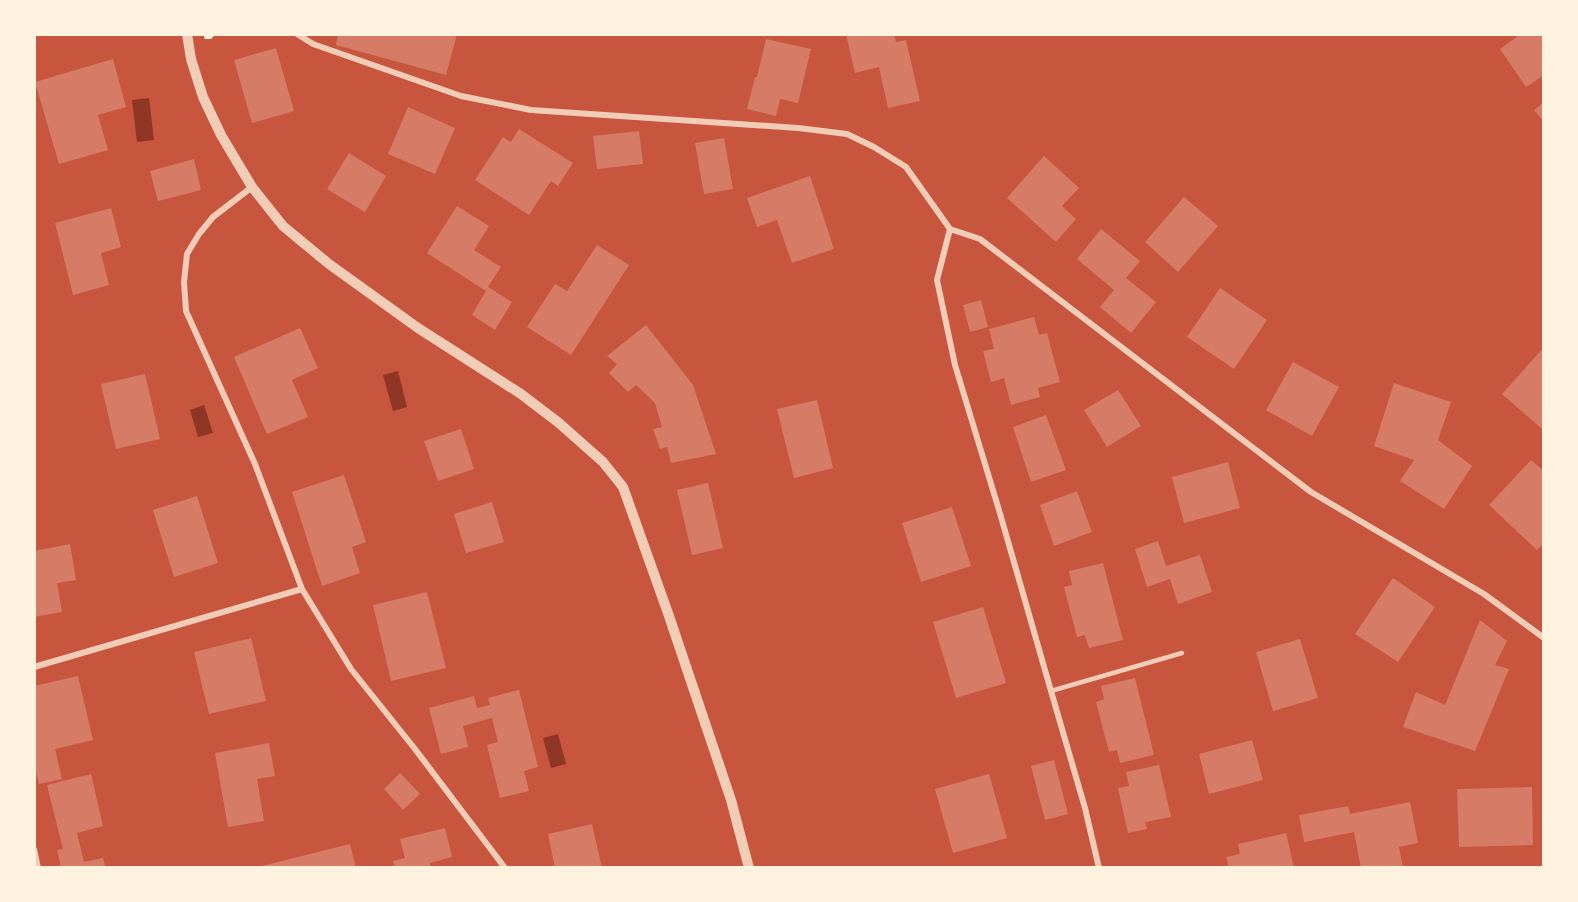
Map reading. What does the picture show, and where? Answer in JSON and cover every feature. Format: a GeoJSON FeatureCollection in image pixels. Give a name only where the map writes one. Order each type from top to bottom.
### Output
{"type":"FeatureCollection","features":[{"type":"Feature","properties":{"kind":"street"},"geometry":{"type":"LineString","coordinates":[[187,34],[191,59],[202,97],[221,135],[252,187],[283,226],[329,264],[418,328],[521,394],[559,423],[603,462],[623,487],[731,800],[749,867]]}},
{"type":"Feature","properties":{"kind":"street"},"geometry":{"type":"LineString","coordinates":[[297,34],[313,44],[461,96],[531,110],[798,128],[847,134],[874,147],[906,167],[950,229],[980,239],[1311,492],[1484,594],[1544,638]]}},
{"type":"Feature","properties":{"kind":"street"},"geometry":{"type":"LineString","coordinates":[[252,187],[213,217],[199,234],[188,254],[184,282],[186,311],[255,464],[302,589],[351,669],[505,867]]}},
{"type":"Feature","properties":{"kind":"street"},"geometry":{"type":"LineString","coordinates":[[950,229],[937,280],[955,365],[1085,808],[1099,867]]}},
{"type":"Feature","properties":{"kind":"street"},"geometry":{"type":"LineString","coordinates":[[34,667],[302,589]]}},
{"type":"Feature","properties":{"kind":"street"},"geometry":{"type":"LineString","coordinates":[[34,849],[38,867]]}},
{"type":"Feature","properties":{"kind":"lane"},"geometry":{"type":"LineString","coordinates":[[1051,690],[1182,653]]}},
{"type":"Feature","properties":{"kind":"shaded area"},"geometry":{"type":"Polygon","coordinates":[[[149,98],[154,140],[137,142],[132,100],[149,98]]]}},
{"type":"Feature","properties":{"kind":"shaded area"},"geometry":{"type":"Polygon","coordinates":[[[398,371],[407,407],[393,411],[383,375],[398,371]]]}},
{"type":"Feature","properties":{"kind":"shaded area"},"geometry":{"type":"Polygon","coordinates":[[[204,405],[213,433],[198,437],[190,410],[204,405]]]}},
{"type":"Feature","properties":{"kind":"shaded area"},"geometry":{"type":"Polygon","coordinates":[[[558,734],[566,764],[551,768],[543,738],[558,734]]]}},
{"type":"Feature","properties":{"kind":"building"},"geometry":{"type":"Polygon","coordinates":[[[338,34],[457,34],[446,75],[336,45],[338,34]]]}},
{"type":"Feature","properties":{"kind":"building"},"geometry":{"type":"Polygon","coordinates":[[[846,34],[894,34],[896,42],[906,40],[920,101],[888,108],[879,67],[855,73],[846,34]]]}},
{"type":"Feature","properties":{"kind":"building"},"geometry":{"type":"Polygon","coordinates":[[[1521,34],[1544,34],[1544,75],[1526,87],[1500,49],[1521,34]]]}},
{"type":"Feature","properties":{"kind":"building"},"geometry":{"type":"Polygon","coordinates":[[[766,39],[811,49],[798,103],[780,99],[776,116],[747,109],[766,39]]]}},
{"type":"Feature","properties":{"kind":"building"},"geometry":{"type":"Polygon","coordinates":[[[276,48],[294,111],[252,123],[234,60],[276,48]]]}},
{"type":"Feature","properties":{"kind":"building"},"geometry":{"type":"Polygon","coordinates":[[[113,59],[126,107],[98,115],[108,150],[59,164],[35,82],[113,59]]]}},
{"type":"Feature","properties":{"kind":"building"},"geometry":{"type":"Polygon","coordinates":[[[1544,102],[1544,122],[1534,110],[1544,102]]]}},
{"type":"Feature","properties":{"kind":"building"},"geometry":{"type":"Polygon","coordinates":[[[408,107],[455,128],[435,174],[388,154],[408,107]]]}},
{"type":"Feature","properties":{"kind":"building"},"geometry":{"type":"Polygon","coordinates":[[[519,129],[573,163],[558,186],[551,181],[529,215],[475,180],[503,137],[511,142],[519,129]]]}},
{"type":"Feature","properties":{"kind":"building"},"geometry":{"type":"Polygon","coordinates":[[[639,131],[643,164],[597,169],[593,136],[639,131]]]}},
{"type":"Feature","properties":{"kind":"building"},"geometry":{"type":"Polygon","coordinates":[[[724,138],[733,189],[704,194],[695,143],[724,138]]]}},
{"type":"Feature","properties":{"kind":"building"},"geometry":{"type":"Polygon","coordinates":[[[349,153],[386,176],[365,212],[327,189],[349,153]]]}},
{"type":"Feature","properties":{"kind":"building"},"geometry":{"type":"Polygon","coordinates":[[[1044,156],[1079,188],[1062,206],[1076,219],[1056,242],[1007,198],[1044,156]]]}},
{"type":"Feature","properties":{"kind":"building"},"geometry":{"type":"Polygon","coordinates":[[[194,159],[201,190],[158,201],[150,171],[194,159]]]}},
{"type":"Feature","properties":{"kind":"building"},"geometry":{"type":"Polygon","coordinates":[[[810,176],[834,249],[792,263],[777,220],[757,227],[747,198],[810,176]]]}},
{"type":"Feature","properties":{"kind":"building"},"geometry":{"type":"Polygon","coordinates":[[[1184,197],[1218,226],[1178,272],[1145,242],[1184,197]]]}},
{"type":"Feature","properties":{"kind":"building"},"geometry":{"type":"Polygon","coordinates":[[[457,206],[489,226],[474,250],[501,267],[488,287],[512,302],[495,330],[472,315],[486,291],[427,253],[457,206]]]}},
{"type":"Feature","properties":{"kind":"building"},"geometry":{"type":"Polygon","coordinates":[[[111,208],[121,247],[101,253],[109,285],[73,295],[55,223],[111,208]]]}},
{"type":"Feature","properties":{"kind":"building"},"geometry":{"type":"Polygon","coordinates":[[[1101,229],[1140,261],[1126,278],[1156,302],[1131,333],[1100,307],[1114,290],[1077,259],[1101,229]]]}},
{"type":"Feature","properties":{"kind":"building"},"geometry":{"type":"Polygon","coordinates":[[[597,245],[629,265],[571,355],[527,327],[555,284],[567,291],[597,245]]]}},
{"type":"Feature","properties":{"kind":"building"},"geometry":{"type":"Polygon","coordinates":[[[1220,288],[1267,320],[1234,369],[1187,337],[1220,288]]]}},
{"type":"Feature","properties":{"kind":"building"},"geometry":{"type":"Polygon","coordinates":[[[981,300],[988,327],[970,332],[963,305],[981,300]]]}},
{"type":"Feature","properties":{"kind":"building"},"geometry":{"type":"Polygon","coordinates":[[[1034,317],[1039,335],[1047,333],[1060,382],[1038,388],[1040,397],[1011,405],[1004,378],[991,382],[983,351],[994,349],[989,329],[1034,317]]]}},
{"type":"Feature","properties":{"kind":"building"},"geometry":{"type":"Polygon","coordinates":[[[646,325],[693,385],[716,454],[671,463],[667,447],[660,449],[653,429],[662,427],[655,403],[636,385],[628,392],[609,373],[617,364],[607,356],[646,325]]]}},
{"type":"Feature","properties":{"kind":"building"},"geometry":{"type":"Polygon","coordinates":[[[300,328],[318,368],[292,380],[308,417],[267,434],[234,357],[300,328]]]}},
{"type":"Feature","properties":{"kind":"building"},"geometry":{"type":"Polygon","coordinates":[[[1544,347],[1544,427],[1542,429],[1502,394],[1544,347]]]}},
{"type":"Feature","properties":{"kind":"building"},"geometry":{"type":"Polygon","coordinates":[[[1293,362],[1339,387],[1312,436],[1266,410],[1293,362]]]}},
{"type":"Feature","properties":{"kind":"building"},"geometry":{"type":"Polygon","coordinates":[[[145,374],[160,439],[116,449],[101,384],[145,374]]]}},
{"type":"Feature","properties":{"kind":"building"},"geometry":{"type":"Polygon","coordinates":[[[1394,383],[1451,402],[1438,440],[1472,466],[1444,509],[1400,481],[1414,460],[1374,446],[1394,383]]]}},
{"type":"Feature","properties":{"kind":"building"},"geometry":{"type":"Polygon","coordinates":[[[1118,390],[1141,426],[1107,447],[1084,410],[1118,390]]]}},
{"type":"Feature","properties":{"kind":"building"},"geometry":{"type":"Polygon","coordinates":[[[817,400],[833,468],[794,478],[777,409],[817,400]]]}},
{"type":"Feature","properties":{"kind":"building"},"geometry":{"type":"Polygon","coordinates":[[[1046,415],[1066,470],[1031,482],[1013,427],[1046,415]]]}},
{"type":"Feature","properties":{"kind":"building"},"geometry":{"type":"Polygon","coordinates":[[[461,429],[474,469],[438,481],[424,441],[461,429]]]}},
{"type":"Feature","properties":{"kind":"building"},"geometry":{"type":"Polygon","coordinates":[[[1531,460],[1544,471],[1544,543],[1537,550],[1489,505],[1531,460]]]}},
{"type":"Feature","properties":{"kind":"building"},"geometry":{"type":"Polygon","coordinates":[[[1228,462],[1240,508],[1184,523],[1172,477],[1228,462]]]}},
{"type":"Feature","properties":{"kind":"building"},"geometry":{"type":"Polygon","coordinates":[[[344,475],[366,542],[352,547],[360,573],[322,586],[292,492],[344,475]]]}},
{"type":"Feature","properties":{"kind":"building"},"geometry":{"type":"Polygon","coordinates":[[[708,483],[723,548],[692,555],[677,490],[708,483]]]}},
{"type":"Feature","properties":{"kind":"building"},"geometry":{"type":"Polygon","coordinates":[[[1077,491],[1092,532],[1054,546],[1040,505],[1077,491]]]}},
{"type":"Feature","properties":{"kind":"building"},"geometry":{"type":"Polygon","coordinates":[[[197,496],[218,563],[174,577],[153,510],[197,496]]]}},
{"type":"Feature","properties":{"kind":"building"},"geometry":{"type":"Polygon","coordinates":[[[492,502],[504,542],[466,553],[454,514],[492,502]]]}},
{"type":"Feature","properties":{"kind":"building"},"geometry":{"type":"Polygon","coordinates":[[[952,507],[971,566],[921,582],[902,523],[952,507]]]}},
{"type":"Feature","properties":{"kind":"building"},"geometry":{"type":"Polygon","coordinates":[[[1158,541],[1166,566],[1200,555],[1212,592],[1178,604],[1170,579],[1147,587],[1135,549],[1158,541]]]}},
{"type":"Feature","properties":{"kind":"building"},"geometry":{"type":"Polygon","coordinates":[[[70,544],[76,580],[57,583],[62,612],[34,617],[34,551],[70,544]]]}},
{"type":"Feature","properties":{"kind":"building"},"geometry":{"type":"Polygon","coordinates":[[[1103,563],[1123,640],[1089,648],[1085,635],[1077,637],[1064,587],[1072,585],[1069,571],[1103,563]]]}},
{"type":"Feature","properties":{"kind":"building"},"geometry":{"type":"Polygon","coordinates":[[[1393,578],[1435,607],[1398,662],[1355,634],[1393,578]]]}},
{"type":"Feature","properties":{"kind":"building"},"geometry":{"type":"Polygon","coordinates":[[[427,592],[446,668],[391,681],[373,605],[427,592]]]}},
{"type":"Feature","properties":{"kind":"building"},"geometry":{"type":"Polygon","coordinates":[[[983,607],[1006,683],[956,698],[933,622],[983,607]]]}},
{"type":"Feature","properties":{"kind":"building"},"geometry":{"type":"Polygon","coordinates":[[[1480,620],[1507,641],[1495,665],[1509,669],[1475,751],[1403,727],[1416,692],[1445,705],[1480,620]]]}},
{"type":"Feature","properties":{"kind":"building"},"geometry":{"type":"Polygon","coordinates":[[[251,638],[266,701],[209,714],[194,652],[251,638]]]}},
{"type":"Feature","properties":{"kind":"building"},"geometry":{"type":"Polygon","coordinates":[[[1300,639],[1318,698],[1273,711],[1256,652],[1300,639]]]}},
{"type":"Feature","properties":{"kind":"building"},"geometry":{"type":"Polygon","coordinates":[[[78,676],[93,740],[55,749],[62,779],[39,784],[34,765],[34,686],[78,676]]]}},
{"type":"Feature","properties":{"kind":"building"},"geometry":{"type":"Polygon","coordinates":[[[1135,678],[1154,755],[1120,763],[1117,750],[1109,752],[1096,702],[1104,699],[1101,686],[1135,678]]]}},
{"type":"Feature","properties":{"kind":"building"},"geometry":{"type":"Polygon","coordinates":[[[519,690],[538,767],[524,771],[529,791],[500,798],[487,745],[498,742],[492,718],[463,726],[468,747],[441,754],[429,708],[474,696],[477,708],[490,705],[488,698],[519,690]]]}},
{"type":"Feature","properties":{"kind":"building"},"geometry":{"type":"Polygon","coordinates":[[[1252,740],[1263,780],[1209,794],[1199,754],[1252,740]]]}},
{"type":"Feature","properties":{"kind":"building"},"geometry":{"type":"Polygon","coordinates":[[[269,743],[275,776],[257,779],[264,821],[228,827],[215,753],[269,743]]]}},
{"type":"Feature","properties":{"kind":"building"},"geometry":{"type":"Polygon","coordinates":[[[1054,760],[1068,814],[1045,820],[1031,766],[1054,760]]]}},
{"type":"Feature","properties":{"kind":"building"},"geometry":{"type":"Polygon","coordinates":[[[1159,765],[1171,817],[1145,822],[1147,829],[1128,833],[1118,788],[1129,786],[1126,772],[1159,765]]]}},
{"type":"Feature","properties":{"kind":"building"},"geometry":{"type":"Polygon","coordinates":[[[400,773],[420,794],[403,810],[384,789],[400,773]]]}},
{"type":"Feature","properties":{"kind":"building"},"geometry":{"type":"Polygon","coordinates":[[[91,774],[103,826],[77,833],[84,862],[103,858],[106,868],[61,868],[57,850],[63,849],[47,785],[91,774]]]}},
{"type":"Feature","properties":{"kind":"building"},"geometry":{"type":"Polygon","coordinates":[[[989,774],[1007,838],[953,853],[935,789],[989,774]]]}},
{"type":"Feature","properties":{"kind":"building"},"geometry":{"type":"Polygon","coordinates":[[[1532,787],[1533,845],[1459,847],[1457,789],[1532,787]]]}},
{"type":"Feature","properties":{"kind":"building"},"geometry":{"type":"Polygon","coordinates":[[[1410,802],[1418,843],[1399,847],[1403,868],[1361,868],[1354,832],[1304,842],[1299,815],[1348,806],[1350,814],[1410,802]]]}},
{"type":"Feature","properties":{"kind":"building"},"geometry":{"type":"Polygon","coordinates":[[[592,824],[602,868],[555,868],[548,834],[592,824]]]}},
{"type":"Feature","properties":{"kind":"building"},"geometry":{"type":"Polygon","coordinates":[[[445,828],[452,857],[430,863],[431,868],[395,868],[393,861],[405,858],[400,839],[445,828]]]}},
{"type":"Feature","properties":{"kind":"building"},"geometry":{"type":"Polygon","coordinates":[[[1286,833],[1294,868],[1229,868],[1226,857],[1240,854],[1238,844],[1286,833]]]}},
{"type":"Feature","properties":{"kind":"building"},"geometry":{"type":"Polygon","coordinates":[[[350,844],[356,868],[258,868],[258,867],[350,844]]]}}]}
